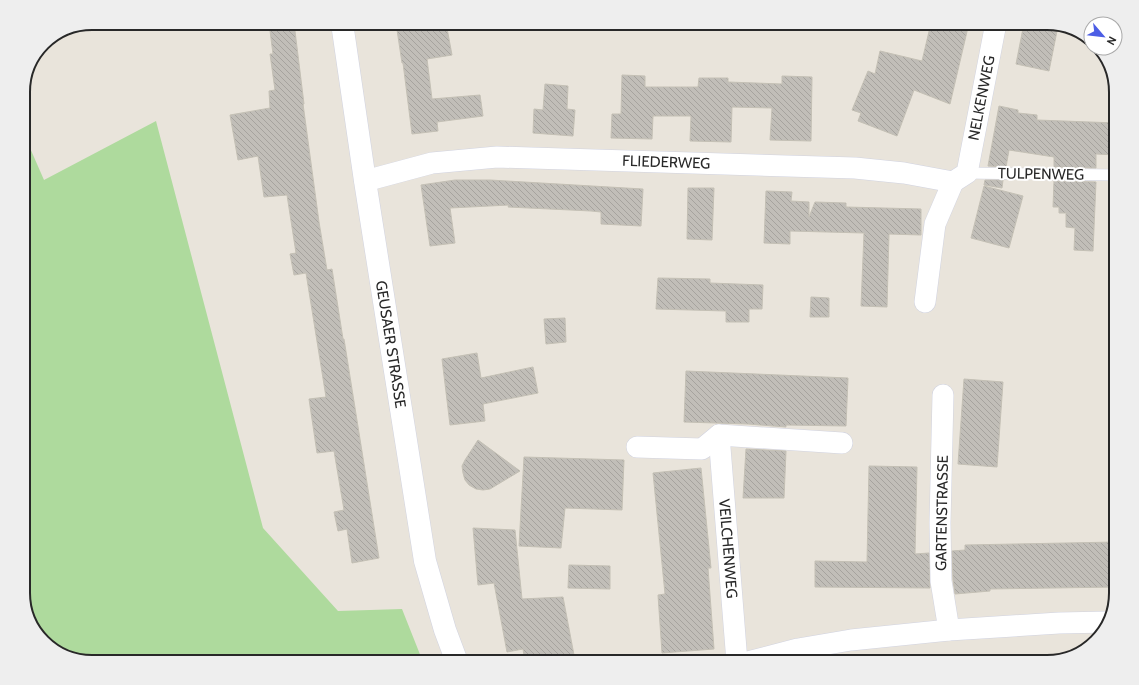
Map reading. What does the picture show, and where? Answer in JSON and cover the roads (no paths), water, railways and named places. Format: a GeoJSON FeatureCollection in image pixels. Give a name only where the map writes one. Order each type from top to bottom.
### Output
{"type":"FeatureCollection","features":[{"type":"Feature","properties":{"kind":"street","name":"GEUSAER STRASSE"},"geometry":{"type":"LineString","coordinates":[[343,30],[365,181],[425,561],[445,630],[455,655]]}},
{"type":"Feature","properties":{"kind":"street","name":"NELKENWEG"},"geometry":{"type":"LineString","coordinates":[[925,302],[935,224],[960,177],[994,30]]}},
{"type":"Feature","properties":{"kind":"street","name":"FLIEDERWEG"},"geometry":{"type":"LineString","coordinates":[[365,181],[432,163],[496,157],[855,168],[960,177]]}},
{"type":"Feature","properties":{"kind":"street","name":"GARTENSTRASSE"},"geometry":{"type":"LineString","coordinates":[[944,395],[940,523],[941,581],[949,630]]}},
{"type":"Feature","properties":{"kind":"street"},"geometry":{"type":"LineString","coordinates":[[637,447],[702,449],[719,435],[842,442]]}},
{"type":"Feature","properties":{"kind":"street","name":"VEILCHENWEG"},"geometry":{"type":"LineString","coordinates":[[719,435],[736,655]]}},
{"type":"Feature","properties":{"kind":"street"},"geometry":{"type":"LineString","coordinates":[[803,655],[851,640],[949,630],[1059,623],[1102,622]]}},
{"type":"Feature","properties":{"kind":"lane","name":"TULPENWEG"},"geometry":{"type":"LineString","coordinates":[[960,177],[1109,175]]}}]}
